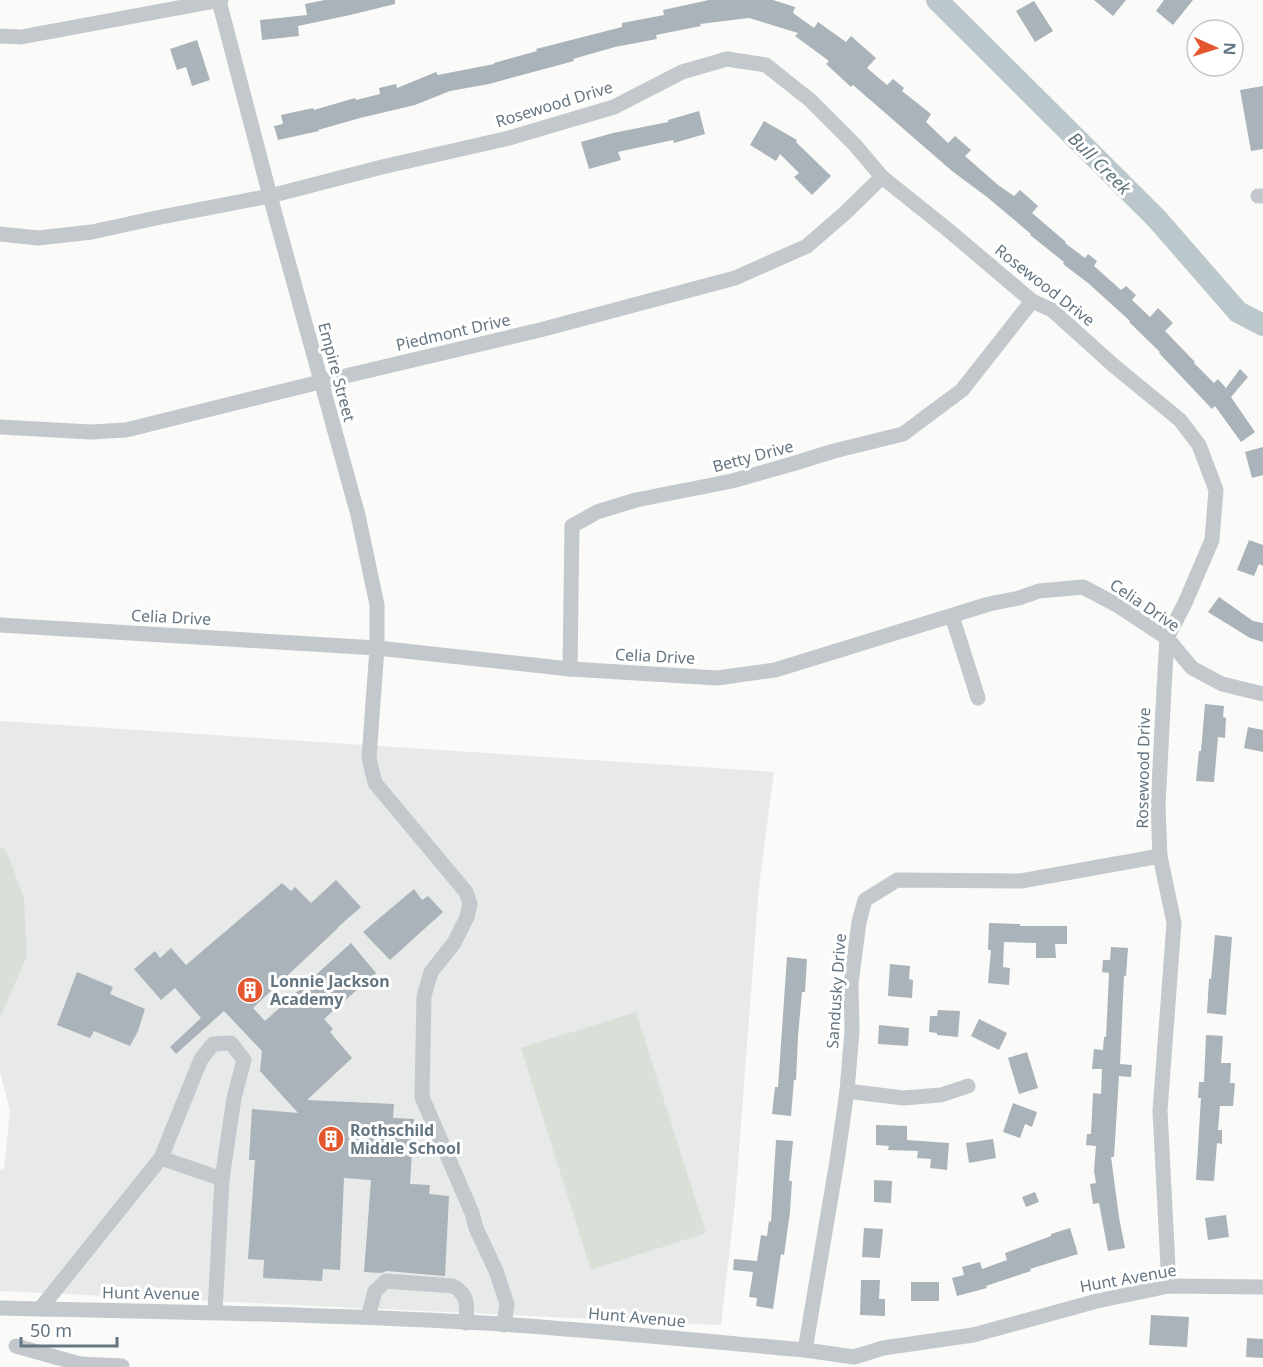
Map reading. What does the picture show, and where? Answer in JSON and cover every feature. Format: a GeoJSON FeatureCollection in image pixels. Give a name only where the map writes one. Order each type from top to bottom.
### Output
{"type":"FeatureCollection","features":[{"type":"Feature","properties":{"kind":"street"},"geometry":{"type":"LineString","coordinates":[[0,36],[21,37],[220,0]]}},
{"type":"Feature","properties":{"kind":"street","name":"Empire Street"},"geometry":{"type":"LineString","coordinates":[[220,0],[270,196],[360,526],[377,604],[377,648],[369,758],[375,783],[466,892],[470,904],[467,917],[454,943],[431,972],[424,996],[422,1097],[496,1271],[507,1304],[504,1324]]}},
{"type":"Feature","properties":{"kind":"street","name":"Rosewood Drive"},"geometry":{"type":"LineString","coordinates":[[0,234],[38,238],[92,232],[270,196],[509,138],[593,113],[614,106],[682,72],[727,59],[766,65],[810,100],[855,145],[882,177],[1032,301],[1052,310],[1113,365],[1180,420],[1199,446],[1215,490],[1212,540],[1167,638],[1158,806],[1160,856],[1174,923],[1160,1111],[1169,1286]]}},
{"type":"Feature","properties":{"kind":"street","name":"Piedmont Drive"},"geometry":{"type":"LineString","coordinates":[[0,427],[91,432],[126,430],[540,330],[735,278],[807,246],[882,177]]}},
{"type":"Feature","properties":{"kind":"street","name":"Betty Drive"},"geometry":{"type":"LineString","coordinates":[[570,669],[572,526],[597,512],[636,500],[732,481],[834,451],[903,434],[962,390],[1032,301]]}},
{"type":"Feature","properties":{"kind":"street","name":"Celia Drive"},"geometry":{"type":"LineString","coordinates":[[0,625],[377,648],[570,669],[717,678],[775,670],[989,604],[1040,591],[1083,586],[1167,638],[1192,668],[1222,684],[1263,694]]}},
{"type":"Feature","properties":{"kind":"street"},"geometry":{"type":"LineString","coordinates":[[952,616],[978,698]]}},
{"type":"Feature","properties":{"kind":"street","name":"Sandusky Drive"},"geometry":{"type":"LineString","coordinates":[[805,1350],[847,1091],[852,1031],[851,984],[859,921],[865,900],[897,880],[1021,881],[1160,856]]}},
{"type":"Feature","properties":{"kind":"street"},"geometry":{"type":"LineString","coordinates":[[40,1309],[161,1158],[201,1059],[213,1044],[231,1043],[244,1060],[234,1098],[222,1179],[215,1312]]}},
{"type":"Feature","properties":{"kind":"street"},"geometry":{"type":"LineString","coordinates":[[847,1091],[903,1098],[941,1095],[968,1086]]}},
{"type":"Feature","properties":{"kind":"street"},"geometry":{"type":"LineString","coordinates":[[161,1158],[222,1179]]}},
{"type":"Feature","properties":{"kind":"street"},"geometry":{"type":"LineString","coordinates":[[368,1317],[375,1291],[386,1281],[453,1286],[462,1290],[466,1302],[466,1323]]}},
{"type":"Feature","properties":{"kind":"street","name":"Hunt Avenue"},"geometry":{"type":"LineString","coordinates":[[0,1308],[215,1312],[504,1324],[805,1350],[854,1362],[883,1348],[973,1335],[1096,1300],[1169,1286],[1263,1287]]}},
{"type":"Feature","properties":{"kind":"street"},"geometry":{"type":"LineString","coordinates":[[16,1346],[77,1365],[122,1366]]}},
{"type":"Feature","properties":{"kind":"shaded area"},"geometry":{"type":"Polygon","coordinates":[[[0,721],[774,772],[759,886],[735,1203],[721,1325],[0,1291],[0,1170],[4,1168],[10,1111],[0,1072],[0,721]]]}},
{"type":"Feature","properties":{"kind":"shaded area"},"geometry":{"type":"Polygon","coordinates":[[[0,846],[7,852],[24,898],[27,956],[0,1018],[0,846]]]}},
{"type":"Feature","properties":{"kind":"shaded area"},"geometry":{"type":"Polygon","coordinates":[[[636,1012],[706,1233],[591,1270],[521,1048],[636,1012]]]}},
{"type":"Feature","properties":{"kind":"building"},"geometry":{"type":"Polygon","coordinates":[[[325,0],[395,0],[395,4],[298,26],[299,36],[262,40],[260,20],[307,15],[305,4],[325,0]]]}},
{"type":"Feature","properties":{"kind":"building"},"geometry":{"type":"Polygon","coordinates":[[[709,0],[773,0],[795,7],[793,13],[814,28],[818,22],[846,42],[851,36],[876,58],[867,68],[887,85],[893,79],[904,88],[902,91],[931,114],[926,122],[948,143],[955,136],[971,150],[965,156],[998,185],[1014,196],[1020,190],[1038,206],[1032,213],[1085,258],[1088,254],[1097,261],[1094,266],[1121,290],[1126,286],[1136,295],[1132,300],[1150,317],[1158,308],[1173,323],[1165,331],[1214,383],[1218,379],[1226,388],[1240,369],[1248,377],[1231,397],[1255,432],[1241,442],[1215,406],[1212,409],[1130,321],[987,197],[952,171],[853,85],[851,87],[826,64],[829,61],[795,36],[798,33],[749,18],[700,24],[701,26],[656,35],[657,39],[615,47],[573,59],[574,61],[489,84],[450,91],[415,105],[278,140],[274,126],[283,124],[281,115],[313,108],[314,110],[355,98],[356,100],[380,94],[379,88],[396,84],[397,88],[436,72],[438,75],[494,64],[537,51],[536,49],[622,27],[622,23],[664,15],[663,10],[709,0]]]}},
{"type":"Feature","properties":{"kind":"building"},"geometry":{"type":"Polygon","coordinates":[[[1094,0],[1126,0],[1113,16],[1094,0]]]}},
{"type":"Feature","properties":{"kind":"building"},"geometry":{"type":"Polygon","coordinates":[[[1164,0],[1193,0],[1173,25],[1156,11],[1164,0]]]}},
{"type":"Feature","properties":{"kind":"building"},"geometry":{"type":"Polygon","coordinates":[[[1034,1],[1053,31],[1035,42],[1016,11],[1034,1]]]}},
{"type":"Feature","properties":{"kind":"building"},"geometry":{"type":"Polygon","coordinates":[[[197,40],[210,80],[192,86],[186,67],[177,70],[170,49],[197,40]]]}},
{"type":"Feature","properties":{"kind":"building"},"geometry":{"type":"Polygon","coordinates":[[[1263,86],[1263,149],[1251,151],[1240,90],[1263,86]]]}},
{"type":"Feature","properties":{"kind":"building"},"geometry":{"type":"Polygon","coordinates":[[[699,111],[705,134],[674,143],[673,140],[618,152],[621,160],[589,169],[581,142],[668,122],[668,120],[699,111]]]}},
{"type":"Feature","properties":{"kind":"building"},"geometry":{"type":"Polygon","coordinates":[[[764,121],[797,140],[796,142],[831,176],[812,195],[794,177],[799,173],[780,154],[776,161],[750,145],[764,121]]]}},
{"type":"Feature","properties":{"kind":"building"},"geometry":{"type":"Polygon","coordinates":[[[1263,447],[1263,475],[1252,478],[1245,452],[1263,447]]]}},
{"type":"Feature","properties":{"kind":"building"},"geometry":{"type":"Polygon","coordinates":[[[1249,540],[1263,545],[1263,566],[1259,564],[1254,576],[1237,570],[1249,540]]]}},
{"type":"Feature","properties":{"kind":"building"},"geometry":{"type":"Polygon","coordinates":[[[1219,597],[1253,621],[1263,623],[1263,642],[1250,638],[1208,612],[1219,597]]]}},
{"type":"Feature","properties":{"kind":"building"},"geometry":{"type":"Polygon","coordinates":[[[1205,704],[1224,706],[1223,717],[1226,718],[1225,738],[1218,737],[1214,782],[1196,781],[1205,704]]]}},
{"type":"Feature","properties":{"kind":"building"},"geometry":{"type":"Polygon","coordinates":[[[1248,727],[1263,730],[1263,752],[1244,748],[1248,727]]]}},
{"type":"Feature","properties":{"kind":"building"},"geometry":{"type":"Polygon","coordinates":[[[336,880],[361,907],[253,1008],[265,1021],[351,943],[376,973],[324,1019],[333,1029],[330,1032],[352,1058],[307,1100],[394,1104],[393,1118],[414,1119],[410,1184],[430,1185],[429,1194],[449,1196],[445,1276],[387,1271],[364,1272],[371,1180],[344,1178],[340,1270],[323,1269],[322,1281],[263,1278],[264,1260],[248,1259],[255,1160],[249,1160],[252,1109],[298,1113],[260,1071],[262,1051],[224,1011],[176,1054],[170,1047],[201,1018],[175,988],[161,1000],[134,969],[155,951],[160,958],[171,948],[186,965],[282,883],[291,891],[295,887],[311,903],[336,880]]]}},
{"type":"Feature","properties":{"kind":"building"},"geometry":{"type":"Polygon","coordinates":[[[414,889],[422,900],[428,896],[443,912],[390,960],[363,932],[414,889]]]}},
{"type":"Feature","properties":{"kind":"building"},"geometry":{"type":"Polygon","coordinates":[[[989,923],[1020,924],[1020,926],[1067,926],[1067,944],[1055,944],[1056,958],[1036,958],[1036,943],[1004,942],[1003,967],[1010,968],[1009,985],[988,983],[991,950],[988,950],[989,923]]]}},
{"type":"Feature","properties":{"kind":"building"},"geometry":{"type":"Polygon","coordinates":[[[1215,935],[1232,937],[1226,1015],[1207,1013],[1215,935]]]}},
{"type":"Feature","properties":{"kind":"building"},"geometry":{"type":"Polygon","coordinates":[[[1111,947],[1128,948],[1126,976],[1124,976],[1120,1064],[1132,1065],[1131,1077],[1119,1076],[1114,1157],[1111,1157],[1125,1248],[1108,1251],[1099,1203],[1093,1204],[1090,1184],[1096,1183],[1094,1171],[1096,1146],[1086,1145],[1087,1134],[1091,1134],[1093,1093],[1101,1094],[1102,1069],[1092,1069],[1094,1049],[1103,1050],[1104,1037],[1106,1037],[1109,973],[1102,972],[1103,960],[1110,960],[1111,947]]]}},
{"type":"Feature","properties":{"kind":"building"},"geometry":{"type":"Polygon","coordinates":[[[787,957],[807,959],[791,1116],[772,1114],[775,1087],[778,1087],[787,957]]]}},
{"type":"Feature","properties":{"kind":"building"},"geometry":{"type":"Polygon","coordinates":[[[890,964],[910,966],[909,979],[913,980],[912,998],[888,996],[890,964]]]}},
{"type":"Feature","properties":{"kind":"building"},"geometry":{"type":"Polygon","coordinates":[[[77,972],[113,987],[110,994],[145,1009],[130,1046],[94,1031],[90,1038],[57,1025],[77,972]]]}},
{"type":"Feature","properties":{"kind":"building"},"geometry":{"type":"Polygon","coordinates":[[[938,1010],[960,1011],[958,1037],[929,1032],[930,1016],[937,1016],[938,1010]]]}},
{"type":"Feature","properties":{"kind":"building"},"geometry":{"type":"Polygon","coordinates":[[[979,1019],[1007,1033],[999,1050],[971,1036],[979,1019]]]}},
{"type":"Feature","properties":{"kind":"building"},"geometry":{"type":"Polygon","coordinates":[[[879,1025],[909,1028],[908,1046],[878,1044],[879,1025]]]}},
{"type":"Feature","properties":{"kind":"building"},"geometry":{"type":"Polygon","coordinates":[[[1206,1035],[1223,1036],[1221,1063],[1231,1063],[1230,1083],[1235,1083],[1233,1106],[1220,1106],[1218,1130],[1222,1130],[1222,1144],[1217,1143],[1214,1181],[1196,1180],[1201,1098],[1198,1098],[1199,1082],[1204,1082],[1206,1035]]]}},
{"type":"Feature","properties":{"kind":"building"},"geometry":{"type":"Polygon","coordinates":[[[1027,1052],[1038,1088],[1019,1094],[1008,1058],[1027,1052]]]}},
{"type":"Feature","properties":{"kind":"building"},"geometry":{"type":"Polygon","coordinates":[[[1013,1103],[1037,1112],[1032,1127],[1025,1124],[1020,1138],[1003,1132],[1013,1103]]]}},
{"type":"Feature","properties":{"kind":"building"},"geometry":{"type":"Polygon","coordinates":[[[876,1125],[907,1126],[907,1140],[949,1143],[947,1170],[930,1168],[931,1159],[917,1158],[918,1151],[888,1150],[889,1146],[876,1145],[876,1125]]]}},
{"type":"Feature","properties":{"kind":"building"},"geometry":{"type":"Polygon","coordinates":[[[993,1139],[996,1158],[969,1163],[966,1143],[993,1139]]]}},
{"type":"Feature","properties":{"kind":"building"},"geometry":{"type":"Polygon","coordinates":[[[776,1140],[793,1141],[789,1181],[792,1181],[790,1212],[773,1309],[756,1306],[757,1298],[749,1297],[753,1272],[733,1270],[734,1259],[757,1261],[761,1235],[767,1236],[769,1221],[771,1222],[776,1140]]]}},
{"type":"Feature","properties":{"kind":"building"},"geometry":{"type":"Polygon","coordinates":[[[874,1180],[892,1181],[891,1203],[874,1202],[874,1180]]]}},
{"type":"Feature","properties":{"kind":"building"},"geometry":{"type":"Polygon","coordinates":[[[1035,1192],[1039,1202],[1026,1207],[1022,1197],[1035,1192]]]}},
{"type":"Feature","properties":{"kind":"building"},"geometry":{"type":"Polygon","coordinates":[[[1226,1215],[1229,1237],[1208,1240],[1205,1218],[1226,1215]]]}},
{"type":"Feature","properties":{"kind":"building"},"geometry":{"type":"Polygon","coordinates":[[[864,1228],[883,1229],[880,1258],[862,1257],[864,1228]]]}},
{"type":"Feature","properties":{"kind":"building"},"geometry":{"type":"Polygon","coordinates":[[[1070,1228],[1078,1254],[1030,1269],[1031,1271],[986,1286],[987,1288],[957,1296],[952,1278],[964,1275],[962,1267],[980,1262],[982,1269],[1007,1260],[1005,1253],[1070,1228]]]}},
{"type":"Feature","properties":{"kind":"building"},"geometry":{"type":"Polygon","coordinates":[[[861,1280],[880,1280],[879,1299],[885,1299],[885,1316],[860,1315],[861,1280]]]}},
{"type":"Feature","properties":{"kind":"building"},"geometry":{"type":"Polygon","coordinates":[[[911,1282],[939,1282],[939,1301],[911,1301],[911,1282]]]}},
{"type":"Feature","properties":{"kind":"building"},"geometry":{"type":"Polygon","coordinates":[[[1151,1315],[1189,1317],[1187,1347],[1149,1345],[1151,1315]]]}},
{"type":"Feature","properties":{"kind":"building"},"geometry":{"type":"Polygon","coordinates":[[[1247,1338],[1263,1339],[1263,1358],[1246,1357],[1247,1338]]]}},
{"type":"Feature","properties":{"kind":"waterway","name":"Bull Creek"},"geometry":{"type":"LineString","coordinates":[[937,0],[1157,219],[1238,312],[1263,325]]}},
{"type":"Feature","properties":{"kind":"place","name":"Lonnie Jackson Academy"},"geometry":{"type":"Point","coordinates":[250,990]}},
{"type":"Feature","properties":{"kind":"place","name":"Rothschild Middle School"},"geometry":{"type":"Point","coordinates":[331,1139]}}]}
